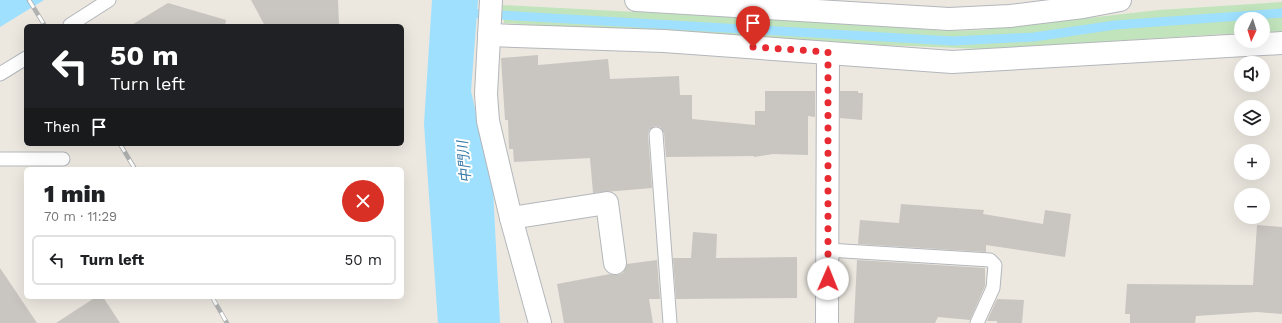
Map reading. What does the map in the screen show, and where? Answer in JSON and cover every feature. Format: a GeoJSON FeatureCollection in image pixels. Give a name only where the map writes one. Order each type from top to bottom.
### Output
{"type":"FeatureCollection","features":[{"type":"Feature","properties":{"kind":"street"},"geometry":{"type":"LineString","coordinates":[[491,0],[486,94],[488,121],[511,218],[540,323]]}},
{"type":"Feature","properties":{"kind":"street"},"geometry":{"type":"LineString","coordinates":[[636,0],[828,6],[956,19],[1010,16],[1083,7],[1120,0]]}},
{"type":"Feature","properties":{"kind":"street"},"geometry":{"type":"LineString","coordinates":[[489,35],[664,41],[952,62],[1282,43]]}},
{"type":"Feature","properties":{"kind":"street"},"geometry":{"type":"LineString","coordinates":[[827,323],[828,52]]}},
{"type":"Feature","properties":{"kind":"street"},"geometry":{"type":"LineString","coordinates":[[511,218],[607,203],[615,263]]}},
{"type":"Feature","properties":{"kind":"lane"},"geometry":{"type":"LineString","coordinates":[[72,24],[109,0]]}},
{"type":"Feature","properties":{"kind":"lane"},"geometry":{"type":"LineString","coordinates":[[0,74],[24,59]]}},
{"type":"Feature","properties":{"kind":"lane"},"geometry":{"type":"LineString","coordinates":[[656,134],[670,323]]}},
{"type":"Feature","properties":{"kind":"lane"},"geometry":{"type":"LineString","coordinates":[[0,159],[63,159]]}},
{"type":"Feature","properties":{"kind":"lane"},"geometry":{"type":"LineString","coordinates":[[828,250],[990,260],[995,264],[993,288],[977,323]]}},
{"type":"Feature","properties":{"kind":"green space"},"geometry":{"type":"Polygon","coordinates":[[[1282,2],[1282,31],[1270,32],[1270,12],[1234,12],[1234,33],[983,49],[808,42],[504,23],[502,5],[806,21],[948,31],[981,30],[1159,10],[1282,2]]]}},
{"type":"Feature","properties":{"kind":"water"},"geometry":{"type":"Polygon","coordinates":[[[0,0],[44,0],[0,27],[0,0]]]}},
{"type":"Feature","properties":{"kind":"water","name":"中門川"},"geometry":{"type":"Polygon","coordinates":[[[432,0],[478,0],[471,91],[493,189],[500,323],[438,323],[424,124],[432,0]]]}},
{"type":"Feature","properties":{"kind":"building"},"geometry":{"type":"Polygon","coordinates":[[[251,0],[338,0],[339,24],[264,24],[251,0]]]}},
{"type":"Feature","properties":{"kind":"building"},"geometry":{"type":"Polygon","coordinates":[[[168,3],[226,20],[225,24],[133,24],[168,3]]]}},
{"type":"Feature","properties":{"kind":"building"},"geometry":{"type":"Polygon","coordinates":[[[538,55],[538,65],[608,59],[610,79],[679,76],[680,95],[692,95],[692,119],[755,125],[755,111],[765,111],[765,91],[815,91],[815,117],[808,116],[808,155],[773,154],[754,157],[666,157],[664,133],[660,127],[655,126],[649,130],[648,135],[652,188],[593,193],[590,158],[514,162],[513,149],[509,149],[508,120],[505,120],[501,58],[538,55]]]}},
{"type":"Feature","properties":{"kind":"building"},"geometry":{"type":"Polygon","coordinates":[[[840,91],[858,91],[858,93],[863,93],[862,120],[840,118],[840,91]]]}},
{"type":"Feature","properties":{"kind":"building"},"geometry":{"type":"Polygon","coordinates":[[[901,204],[984,210],[983,214],[1043,224],[1045,210],[1071,214],[1065,257],[986,245],[986,252],[858,244],[860,220],[899,223],[901,204]]]}},
{"type":"Feature","properties":{"kind":"building"},"geometry":{"type":"Polygon","coordinates":[[[1257,225],[1282,227],[1282,314],[1257,312],[1196,316],[1195,323],[1130,323],[1130,314],[1125,314],[1127,284],[1253,285],[1257,225]]]}},
{"type":"Feature","properties":{"kind":"building"},"geometry":{"type":"Polygon","coordinates":[[[693,232],[717,234],[716,258],[797,257],[797,298],[676,299],[673,258],[691,258],[693,232]]]}},
{"type":"Feature","properties":{"kind":"building"},"geometry":{"type":"Polygon","coordinates":[[[657,260],[660,299],[649,299],[653,323],[564,323],[557,284],[610,274],[617,275],[623,273],[627,264],[657,260]]]}},
{"type":"Feature","properties":{"kind":"building"},"geometry":{"type":"Polygon","coordinates":[[[857,260],[985,268],[985,286],[970,320],[938,317],[935,323],[854,323],[857,260]]]}},
{"type":"Feature","properties":{"kind":"building"},"geometry":{"type":"Polygon","coordinates":[[[0,268],[37,323],[0,323],[0,268]]]}},
{"type":"Feature","properties":{"kind":"building"},"geometry":{"type":"Polygon","coordinates":[[[93,299],[104,299],[120,323],[56,323],[93,299]]]}},
{"type":"Feature","properties":{"kind":"building"},"geometry":{"type":"Polygon","coordinates":[[[997,299],[1024,300],[1022,323],[997,323],[997,321],[987,321],[997,299]]]}},
{"type":"Feature","properties":{"kind":"waterway"},"geometry":{"type":"LineString","coordinates":[[466,13],[953,41],[1034,37],[1115,25],[1282,13]]}},
{"type":"Feature","properties":{"kind":"railway"},"geometry":{"type":"LineString","coordinates":[[29,0],[44,24]]}},
{"type":"Feature","properties":{"kind":"railway"},"geometry":{"type":"LineString","coordinates":[[121,146],[134,167]]}},
{"type":"Feature","properties":{"kind":"railway"},"geometry":{"type":"LineString","coordinates":[[213,299],[227,323]]}},
{"type":"Feature","properties":{"kind":"route"},"geometry":{"type":"LineString","coordinates":[[753,47],[828,52],[826,119],[828,279]]}}]}
